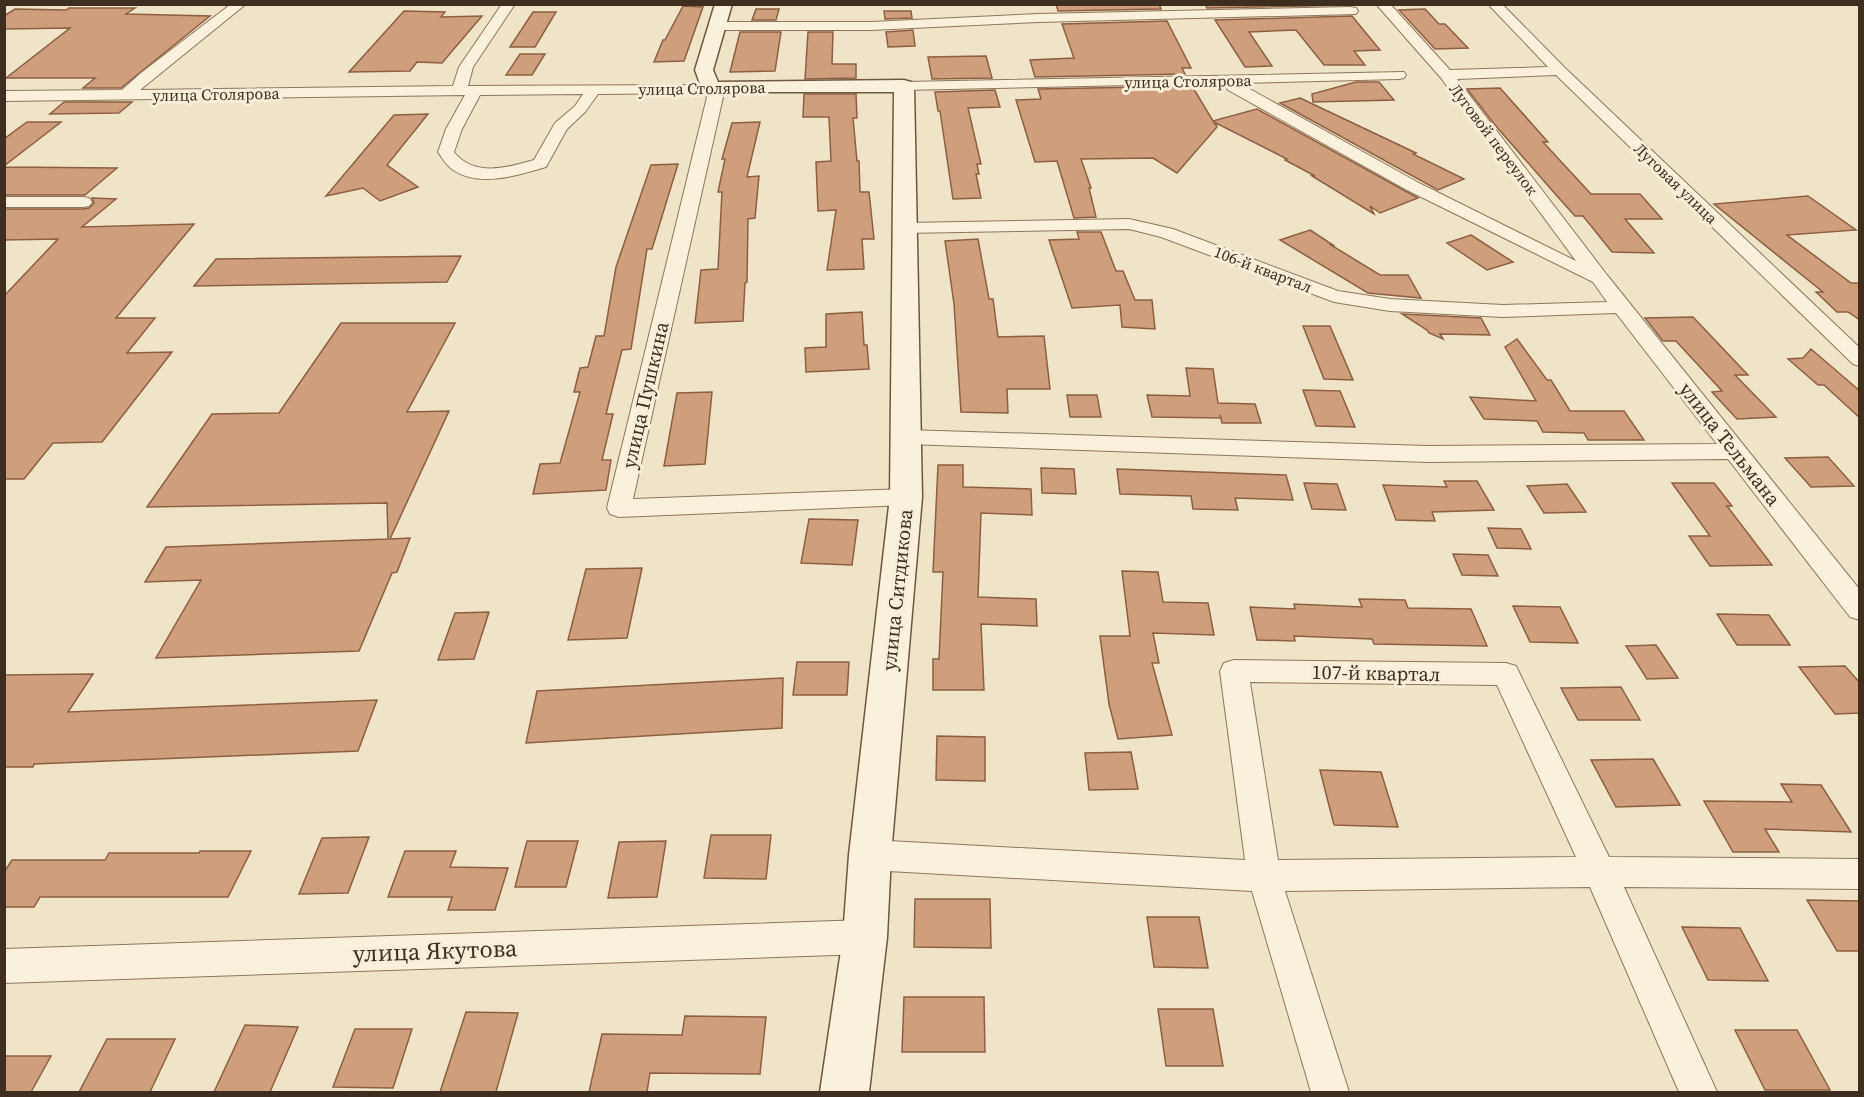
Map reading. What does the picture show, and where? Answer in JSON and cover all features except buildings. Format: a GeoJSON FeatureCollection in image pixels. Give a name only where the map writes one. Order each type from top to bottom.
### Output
{"type":"FeatureCollection","features":[{"type":"Feature","properties":{"kind":"street"},"geometry":{"type":"LineString","coordinates":[[126,95],[146,76],[240,4]]}},
{"type":"Feature","properties":{"kind":"street"},"geometry":{"type":"LineString","coordinates":[[508,4],[466,67],[468,90],[447,152],[458,166],[476,172],[499,173],[540,163],[561,126],[579,109],[594,89]]}},
{"type":"Feature","properties":{"kind":"street","name":"улица Пушкина"},"geometry":{"type":"LineString","coordinates":[[724,4],[704,70],[715,97],[619,508],[906,497]]}},
{"type":"Feature","properties":{"kind":"street"},"geometry":{"type":"LineString","coordinates":[[998,20],[997,13],[1006,4]]}},
{"type":"Feature","properties":{"kind":"street","name":"Луговой переулок"},"geometry":{"type":"LineString","coordinates":[[1382,4],[1446,75],[1600,279]]}},
{"type":"Feature","properties":{"kind":"street","name":"Луговая улица"},"geometry":{"type":"LineString","coordinates":[[1494,4],[1560,71],[1860,360]]}},
{"type":"Feature","properties":{"kind":"street"},"geometry":{"type":"LineString","coordinates":[[718,26],[871,26],[998,20],[1351,11]]}},
{"type":"Feature","properties":{"kind":"street"},"geometry":{"type":"LineString","coordinates":[[1446,75],[1560,71]]}},
{"type":"Feature","properties":{"kind":"street","name":"улица Столярова"},"geometry":{"type":"LineString","coordinates":[[4,96],[904,86],[1399,75]]}},
{"type":"Feature","properties":{"kind":"street"},"geometry":{"type":"LineString","coordinates":[[1230,80],[1233,87],[1354,155],[1501,232],[1600,279]]}},
{"type":"Feature","properties":{"kind":"street","name":"улица Ситдикова"},"geometry":{"type":"LineString","coordinates":[[845,1092],[865,937],[870,855],[906,497],[904,86]]}},
{"type":"Feature","properties":{"kind":"street"},"geometry":{"type":"LineString","coordinates":[[4,202],[83,202]]}},
{"type":"Feature","properties":{"kind":"street","name":"106-й квартал"},"geometry":{"type":"LineString","coordinates":[[905,228],[1129,224],[1167,233],[1334,296],[1390,305],[1503,311],[1623,307]]}},
{"type":"Feature","properties":{"kind":"street","name":"улица Тельмана"},"geometry":{"type":"LineString","coordinates":[[1600,279],[1860,610]]}},
{"type":"Feature","properties":{"kind":"street"},"geometry":{"type":"LineString","coordinates":[[906,437],[1428,454],[1735,451]]}},
{"type":"Feature","properties":{"kind":"street","name":"107-й квартал"},"geometry":{"type":"LineString","coordinates":[[1330,1092],[1264,876],[1234,671],[1506,675],[1600,872],[1698,1092]]}},
{"type":"Feature","properties":{"kind":"street"},"geometry":{"type":"LineString","coordinates":[[870,855],[1264,876],[1600,872],[1860,874]]}},
{"type":"Feature","properties":{"kind":"street","name":"улица Якутова"},"geometry":{"type":"LineString","coordinates":[[4,966],[865,937]]}}]}
